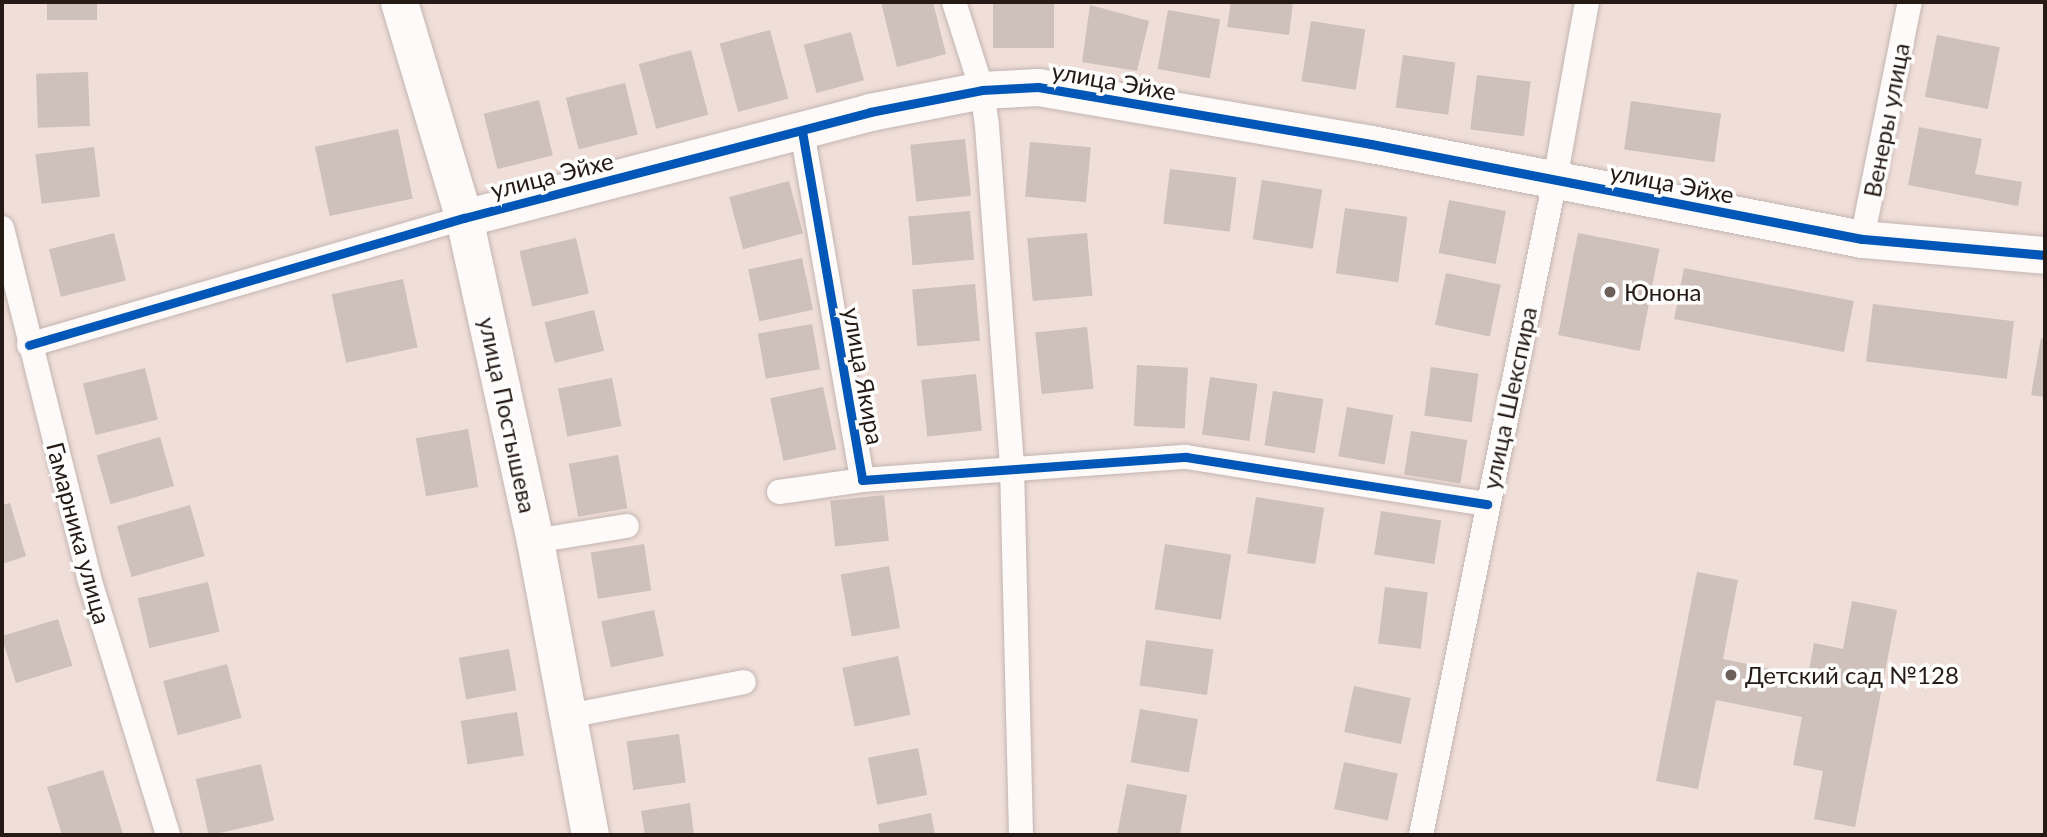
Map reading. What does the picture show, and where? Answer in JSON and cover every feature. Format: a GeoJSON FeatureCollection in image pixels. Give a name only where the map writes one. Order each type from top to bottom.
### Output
{"type":"FeatureCollection","features":[{"type":"Feature","properties":{"kind":"street","name":"улица Постышева"},"geometry":{"type":"LineString","coordinates":[[399,2],[464,218],[535,541],[590,835]]}},
{"type":"Feature","properties":{"kind":"street"},"geometry":{"type":"LineString","coordinates":[[954,2],[982,90],[1012,466],[1021,835]]}},
{"type":"Feature","properties":{"kind":"street","name":"улица Шекспира"},"geometry":{"type":"LineString","coordinates":[[1422,835],[1487,504],[1555,180],[1587,2]]}},
{"type":"Feature","properties":{"kind":"street","name":"Венеры улица"},"geometry":{"type":"LineString","coordinates":[[1862,239],[1910,2]]}},
{"type":"Feature","properties":{"kind":"street","name":"улица Эйхе"},"geometry":{"type":"LineString","coordinates":[[29,345],[464,218],[870,112],[982,90],[1038,87],[1555,180],[1862,239],[2045,255]]}},
{"type":"Feature","properties":{"kind":"street","name":"улица Якира"},"geometry":{"type":"LineString","coordinates":[[802,131],[862,480],[1012,466],[1186,457],[1487,504]]}},
{"type":"Feature","properties":{"kind":"street","name":"Гамарника улица"},"geometry":{"type":"LineString","coordinates":[[2,228],[89,578],[168,835]]}},
{"type":"Feature","properties":{"kind":"street"},"geometry":{"type":"LineString","coordinates":[[779,492],[862,480]]}},
{"type":"Feature","properties":{"kind":"street"},"geometry":{"type":"LineString","coordinates":[[535,541],[627,526]]}},
{"type":"Feature","properties":{"kind":"street"},"geometry":{"type":"LineString","coordinates":[[568,716],[744,682]]}},
{"type":"Feature","properties":{"kind":"building"},"geometry":{"type":"Polygon","coordinates":[[[47,2],[97,2],[97,20],[47,20],[47,2]]]}},
{"type":"Feature","properties":{"kind":"building"},"geometry":{"type":"Polygon","coordinates":[[[881,2],[933,2],[946,54],[897,67],[881,2]]]}},
{"type":"Feature","properties":{"kind":"building"},"geometry":{"type":"Polygon","coordinates":[[[993,2],[1054,2],[1054,48],[993,48],[993,2]]]}},
{"type":"Feature","properties":{"kind":"building"},"geometry":{"type":"Polygon","coordinates":[[[1231,2],[1293,2],[1289,35],[1227,27],[1231,2]]]}},
{"type":"Feature","properties":{"kind":"building"},"geometry":{"type":"Polygon","coordinates":[[[1090,5],[1149,21],[1137,71],[1082,62],[1090,5]]]}},
{"type":"Feature","properties":{"kind":"building"},"geometry":{"type":"Polygon","coordinates":[[[1168,10],[1220,19],[1210,78],[1158,69],[1168,10]]]}},
{"type":"Feature","properties":{"kind":"building"},"geometry":{"type":"Polygon","coordinates":[[[1311,21],[1365,30],[1356,90],[1301,81],[1311,21]]]}},
{"type":"Feature","properties":{"kind":"building"},"geometry":{"type":"Polygon","coordinates":[[[770,30],[788,99],[738,112],[720,43],[770,30]]]}},
{"type":"Feature","properties":{"kind":"building"},"geometry":{"type":"Polygon","coordinates":[[[851,32],[864,80],[817,93],[804,45],[851,32]]]}},
{"type":"Feature","properties":{"kind":"building"},"geometry":{"type":"Polygon","coordinates":[[[1937,35],[2000,47],[1988,109],[1925,97],[1937,35]]]}},
{"type":"Feature","properties":{"kind":"building"},"geometry":{"type":"Polygon","coordinates":[[[691,50],[708,115],[656,129],[639,64],[691,50]]]}},
{"type":"Feature","properties":{"kind":"building"},"geometry":{"type":"Polygon","coordinates":[[[1403,55],[1455,62],[1448,115],[1396,107],[1403,55]]]}},
{"type":"Feature","properties":{"kind":"building"},"geometry":{"type":"Polygon","coordinates":[[[88,72],[90,126],[38,128],[36,74],[88,72]]]}},
{"type":"Feature","properties":{"kind":"building"},"geometry":{"type":"Polygon","coordinates":[[[1477,75],[1531,82],[1524,136],[1470,130],[1477,75]]]}},
{"type":"Feature","properties":{"kind":"building"},"geometry":{"type":"Polygon","coordinates":[[[625,83],[638,134],[579,149],[566,98],[625,83]]]}},
{"type":"Feature","properties":{"kind":"building"},"geometry":{"type":"Polygon","coordinates":[[[539,100],[553,155],[497,169],[484,114],[539,100]]]}},
{"type":"Feature","properties":{"kind":"building"},"geometry":{"type":"Polygon","coordinates":[[[1631,101],[1721,114],[1714,162],[1624,150],[1631,101]]]}},
{"type":"Feature","properties":{"kind":"building"},"geometry":{"type":"Polygon","coordinates":[[[1919,127],[1982,139],[1975,174],[2022,182],[2018,206],[1908,185],[1919,127]]]}},
{"type":"Feature","properties":{"kind":"building"},"geometry":{"type":"Polygon","coordinates":[[[398,129],[413,198],[330,216],[315,147],[398,129]]]}},
{"type":"Feature","properties":{"kind":"building"},"geometry":{"type":"Polygon","coordinates":[[[965,139],[971,196],[916,201],[910,145],[965,139]]]}},
{"type":"Feature","properties":{"kind":"building"},"geometry":{"type":"Polygon","coordinates":[[[1030,142],[1091,147],[1086,202],[1025,197],[1030,142]]]}},
{"type":"Feature","properties":{"kind":"building"},"geometry":{"type":"Polygon","coordinates":[[[94,147],[100,197],[42,204],[35,154],[94,147]]]}},
{"type":"Feature","properties":{"kind":"building"},"geometry":{"type":"Polygon","coordinates":[[[1170,169],[1237,177],[1230,232],[1163,224],[1170,169]]]}},
{"type":"Feature","properties":{"kind":"building"},"geometry":{"type":"Polygon","coordinates":[[[1262,180],[1322,190],[1313,249],[1253,239],[1262,180]]]}},
{"type":"Feature","properties":{"kind":"building"},"geometry":{"type":"Polygon","coordinates":[[[789,181],[803,233],[743,249],[729,197],[789,181]]]}},
{"type":"Feature","properties":{"kind":"building"},"geometry":{"type":"Polygon","coordinates":[[[1449,200],[1506,211],[1496,264],[1439,253],[1449,200]]]}},
{"type":"Feature","properties":{"kind":"building"},"geometry":{"type":"Polygon","coordinates":[[[1345,208],[1407,217],[1398,282],[1336,273],[1345,208]]]}},
{"type":"Feature","properties":{"kind":"building"},"geometry":{"type":"Polygon","coordinates":[[[970,211],[974,260],[913,265],[908,216],[970,211]]]}},
{"type":"Feature","properties":{"kind":"building"},"geometry":{"type":"Polygon","coordinates":[[[114,233],[126,281],[61,297],[49,249],[114,233]]]}},
{"type":"Feature","properties":{"kind":"building"},"geometry":{"type":"Polygon","coordinates":[[[1087,233],[1092,296],[1033,301],[1027,238],[1087,233]]]}},
{"type":"Feature","properties":{"kind":"building","name":"Юнона"},"geometry":{"type":"Polygon","coordinates":[[[1578,233],[1659,249],[1640,351],[1558,335],[1578,233]]]}},
{"type":"Feature","properties":{"kind":"building"},"geometry":{"type":"Polygon","coordinates":[[[576,238],[589,294],[532,307],[519,251],[576,238]]]}},
{"type":"Feature","properties":{"kind":"building"},"geometry":{"type":"Polygon","coordinates":[[[802,258],[813,310],[759,321],[748,269],[802,258]]]}},
{"type":"Feature","properties":{"kind":"building"},"geometry":{"type":"Polygon","coordinates":[[[1684,268],[1854,301],[1844,352],[1674,319],[1684,268]]]}},
{"type":"Feature","properties":{"kind":"building"},"geometry":{"type":"Polygon","coordinates":[[[1446,273],[1501,285],[1490,336],[1435,325],[1446,273]]]}},
{"type":"Feature","properties":{"kind":"building"},"geometry":{"type":"Polygon","coordinates":[[[403,279],[418,347],[346,363],[332,294],[403,279]]]}},
{"type":"Feature","properties":{"kind":"building"},"geometry":{"type":"Polygon","coordinates":[[[975,284],[980,341],[917,346],[912,289],[975,284]]]}},
{"type":"Feature","properties":{"kind":"building"},"geometry":{"type":"Polygon","coordinates":[[[1873,304],[2014,321],[2007,379],[1866,362],[1873,304]]]}},
{"type":"Feature","properties":{"kind":"building"},"geometry":{"type":"Polygon","coordinates":[[[594,310],[604,351],[555,363],[545,322],[594,310]]]}},
{"type":"Feature","properties":{"kind":"building"},"geometry":{"type":"Polygon","coordinates":[[[812,324],[820,369],[766,379],[758,334],[812,324]]]}},
{"type":"Feature","properties":{"kind":"building"},"geometry":{"type":"Polygon","coordinates":[[[1087,327],[1093,389],[1042,394],[1035,332],[1087,327]]]}},
{"type":"Feature","properties":{"kind":"building"},"geometry":{"type":"Polygon","coordinates":[[[2041,338],[2045,339],[2045,397],[2031,395],[2041,338]]]}},
{"type":"Feature","properties":{"kind":"building"},"geometry":{"type":"Polygon","coordinates":[[[1137,365],[1188,368],[1185,429],[1134,426],[1137,365]]]}},
{"type":"Feature","properties":{"kind":"building"},"geometry":{"type":"Polygon","coordinates":[[[1431,367],[1479,374],[1472,422],[1424,416],[1431,367]]]}},
{"type":"Feature","properties":{"kind":"building"},"geometry":{"type":"Polygon","coordinates":[[[145,368],[158,419],[96,435],[83,383],[145,368]]]}},
{"type":"Feature","properties":{"kind":"building"},"geometry":{"type":"Polygon","coordinates":[[[976,374],[982,431],[927,436],[921,380],[976,374]]]}},
{"type":"Feature","properties":{"kind":"building"},"geometry":{"type":"Polygon","coordinates":[[[1210,377],[1258,384],[1249,441],[1202,434],[1210,377]]]}},
{"type":"Feature","properties":{"kind":"building"},"geometry":{"type":"Polygon","coordinates":[[[612,378],[621,426],[567,437],[558,388],[612,378]]]}},
{"type":"Feature","properties":{"kind":"building"},"geometry":{"type":"Polygon","coordinates":[[[823,387],[836,450],[783,461],[770,398],[823,387]]]}},
{"type":"Feature","properties":{"kind":"building"},"geometry":{"type":"Polygon","coordinates":[[[1273,391],[1323,399],[1315,453],[1264,445],[1273,391]]]}},
{"type":"Feature","properties":{"kind":"building"},"geometry":{"type":"Polygon","coordinates":[[[1347,407],[1393,415],[1385,464],[1338,456],[1347,407]]]}},
{"type":"Feature","properties":{"kind":"building"},"geometry":{"type":"Polygon","coordinates":[[[468,429],[478,487],[426,496],[416,438],[468,429]]]}},
{"type":"Feature","properties":{"kind":"building"},"geometry":{"type":"Polygon","coordinates":[[[1411,431],[1467,440],[1460,483],[1404,474],[1411,431]]]}},
{"type":"Feature","properties":{"kind":"building"},"geometry":{"type":"Polygon","coordinates":[[[160,437],[174,486],[111,504],[97,455],[160,437]]]}},
{"type":"Feature","properties":{"kind":"building"},"geometry":{"type":"Polygon","coordinates":[[[618,455],[627,508],[578,517],[569,464],[618,455]]]}},
{"type":"Feature","properties":{"kind":"building"},"geometry":{"type":"Polygon","coordinates":[[[884,495],[889,541],[835,546],[830,501],[884,495]]]}},
{"type":"Feature","properties":{"kind":"building"},"geometry":{"type":"Polygon","coordinates":[[[1256,497],[1324,508],[1315,564],[1247,553],[1256,497]]]}},
{"type":"Feature","properties":{"kind":"building"},"geometry":{"type":"Polygon","coordinates":[[[10,503],[26,556],[2,564],[2,505],[10,503]]]}},
{"type":"Feature","properties":{"kind":"building"},"geometry":{"type":"Polygon","coordinates":[[[190,505],[205,556],[132,577],[117,526],[190,505]]]}},
{"type":"Feature","properties":{"kind":"building"},"geometry":{"type":"Polygon","coordinates":[[[1381,511],[1441,521],[1434,564],[1374,554],[1381,511]]]}},
{"type":"Feature","properties":{"kind":"building"},"geometry":{"type":"Polygon","coordinates":[[[644,544],[651,590],[598,599],[591,552],[644,544]]]}},
{"type":"Feature","properties":{"kind":"building"},"geometry":{"type":"Polygon","coordinates":[[[1165,544],[1231,554],[1221,620],[1155,609],[1165,544]]]}},
{"type":"Feature","properties":{"kind":"building"},"geometry":{"type":"Polygon","coordinates":[[[889,566],[900,628],[852,637],[841,575],[889,566]]]}},
{"type":"Feature","properties":{"kind":"building"},"geometry":{"type":"Polygon","coordinates":[[[1697,572],[1738,580],[1723,659],[1767,668],[1808,675],[1814,643],[1843,649],[1852,601],[1897,610],[1855,827],[1814,819],[1823,771],[1793,765],[1802,717],[1716,700],[1698,789],[1656,781],[1697,572]]]}},
{"type":"Feature","properties":{"kind":"building"},"geometry":{"type":"Polygon","coordinates":[[[208,582],[219,632],[149,648],[138,598],[208,582]]]}},
{"type":"Feature","properties":{"kind":"building"},"geometry":{"type":"Polygon","coordinates":[[[1385,587],[1428,592],[1421,649],[1378,644],[1385,587]]]}},
{"type":"Feature","properties":{"kind":"building"},"geometry":{"type":"Polygon","coordinates":[[[654,610],[664,656],[611,667],[601,621],[654,610]]]}},
{"type":"Feature","properties":{"kind":"building"},"geometry":{"type":"Polygon","coordinates":[[[58,619],[72,666],[16,683],[2,636],[58,619]]]}},
{"type":"Feature","properties":{"kind":"building"},"geometry":{"type":"Polygon","coordinates":[[[1146,640],[1213,649],[1207,695],[1140,686],[1146,640]]]}},
{"type":"Feature","properties":{"kind":"building"},"geometry":{"type":"Polygon","coordinates":[[[509,649],[516,690],[466,699],[459,658],[509,649]]]}},
{"type":"Feature","properties":{"kind":"building"},"geometry":{"type":"Polygon","coordinates":[[[898,656],[910,715],[855,727],[842,668],[898,656]]]}},
{"type":"Feature","properties":{"kind":"building"},"geometry":{"type":"Polygon","coordinates":[[[227,664],[241,718],[178,735],[163,681],[227,664]]]}},
{"type":"Feature","properties":{"kind":"building"},"geometry":{"type":"Polygon","coordinates":[[[1354,686],[1411,698],[1401,744],[1344,732],[1354,686]]]}},
{"type":"Feature","properties":{"kind":"building"},"geometry":{"type":"Polygon","coordinates":[[[1140,709],[1198,719],[1189,772],[1131,762],[1140,709]]]}},
{"type":"Feature","properties":{"kind":"building"},"geometry":{"type":"Polygon","coordinates":[[[517,712],[524,755],[468,764],[461,721],[517,712]]]}},
{"type":"Feature","properties":{"kind":"building"},"geometry":{"type":"Polygon","coordinates":[[[679,734],[686,783],[633,790],[627,741],[679,734]]]}},
{"type":"Feature","properties":{"kind":"building"},"geometry":{"type":"Polygon","coordinates":[[[918,748],[927,795],[877,805],[868,758],[918,748]]]}},
{"type":"Feature","properties":{"kind":"building"},"geometry":{"type":"Polygon","coordinates":[[[1344,762],[1398,773],[1388,820],[1334,809],[1344,762]]]}},
{"type":"Feature","properties":{"kind":"building"},"geometry":{"type":"Polygon","coordinates":[[[261,764],[274,821],[209,835],[196,779],[261,764]]]}},
{"type":"Feature","properties":{"kind":"building"},"geometry":{"type":"Polygon","coordinates":[[[103,770],[123,834],[62,835],[47,787],[103,770]]]}},
{"type":"Feature","properties":{"kind":"building"},"geometry":{"type":"Polygon","coordinates":[[[1127,784],[1187,795],[1180,835],[1117,835],[1127,784]]]}},
{"type":"Feature","properties":{"kind":"building"},"geometry":{"type":"Polygon","coordinates":[[[690,803],[694,835],[645,835],[641,811],[690,803]]]}},
{"type":"Feature","properties":{"kind":"building"},"geometry":{"type":"Polygon","coordinates":[[[931,813],[935,835],[880,835],[878,824],[931,813]]]}},
{"type":"Feature","properties":{"kind":"cycle path"},"geometry":{"type":"LineString","coordinates":[[29,345],[464,218],[870,112],[982,90],[1038,87],[1371,144],[1862,239],[2045,255]]}},
{"type":"Feature","properties":{"kind":"cycle path"},"geometry":{"type":"LineString","coordinates":[[802,131],[862,480],[1186,457],[1487,504]]}},
{"type":"Feature","properties":{"kind":"place","name":"Юнона"},"geometry":{"type":"Point","coordinates":[1610,292]}},
{"type":"Feature","properties":{"kind":"place","name":"Детский сад №128"},"geometry":{"type":"Point","coordinates":[1731,675]}}]}
